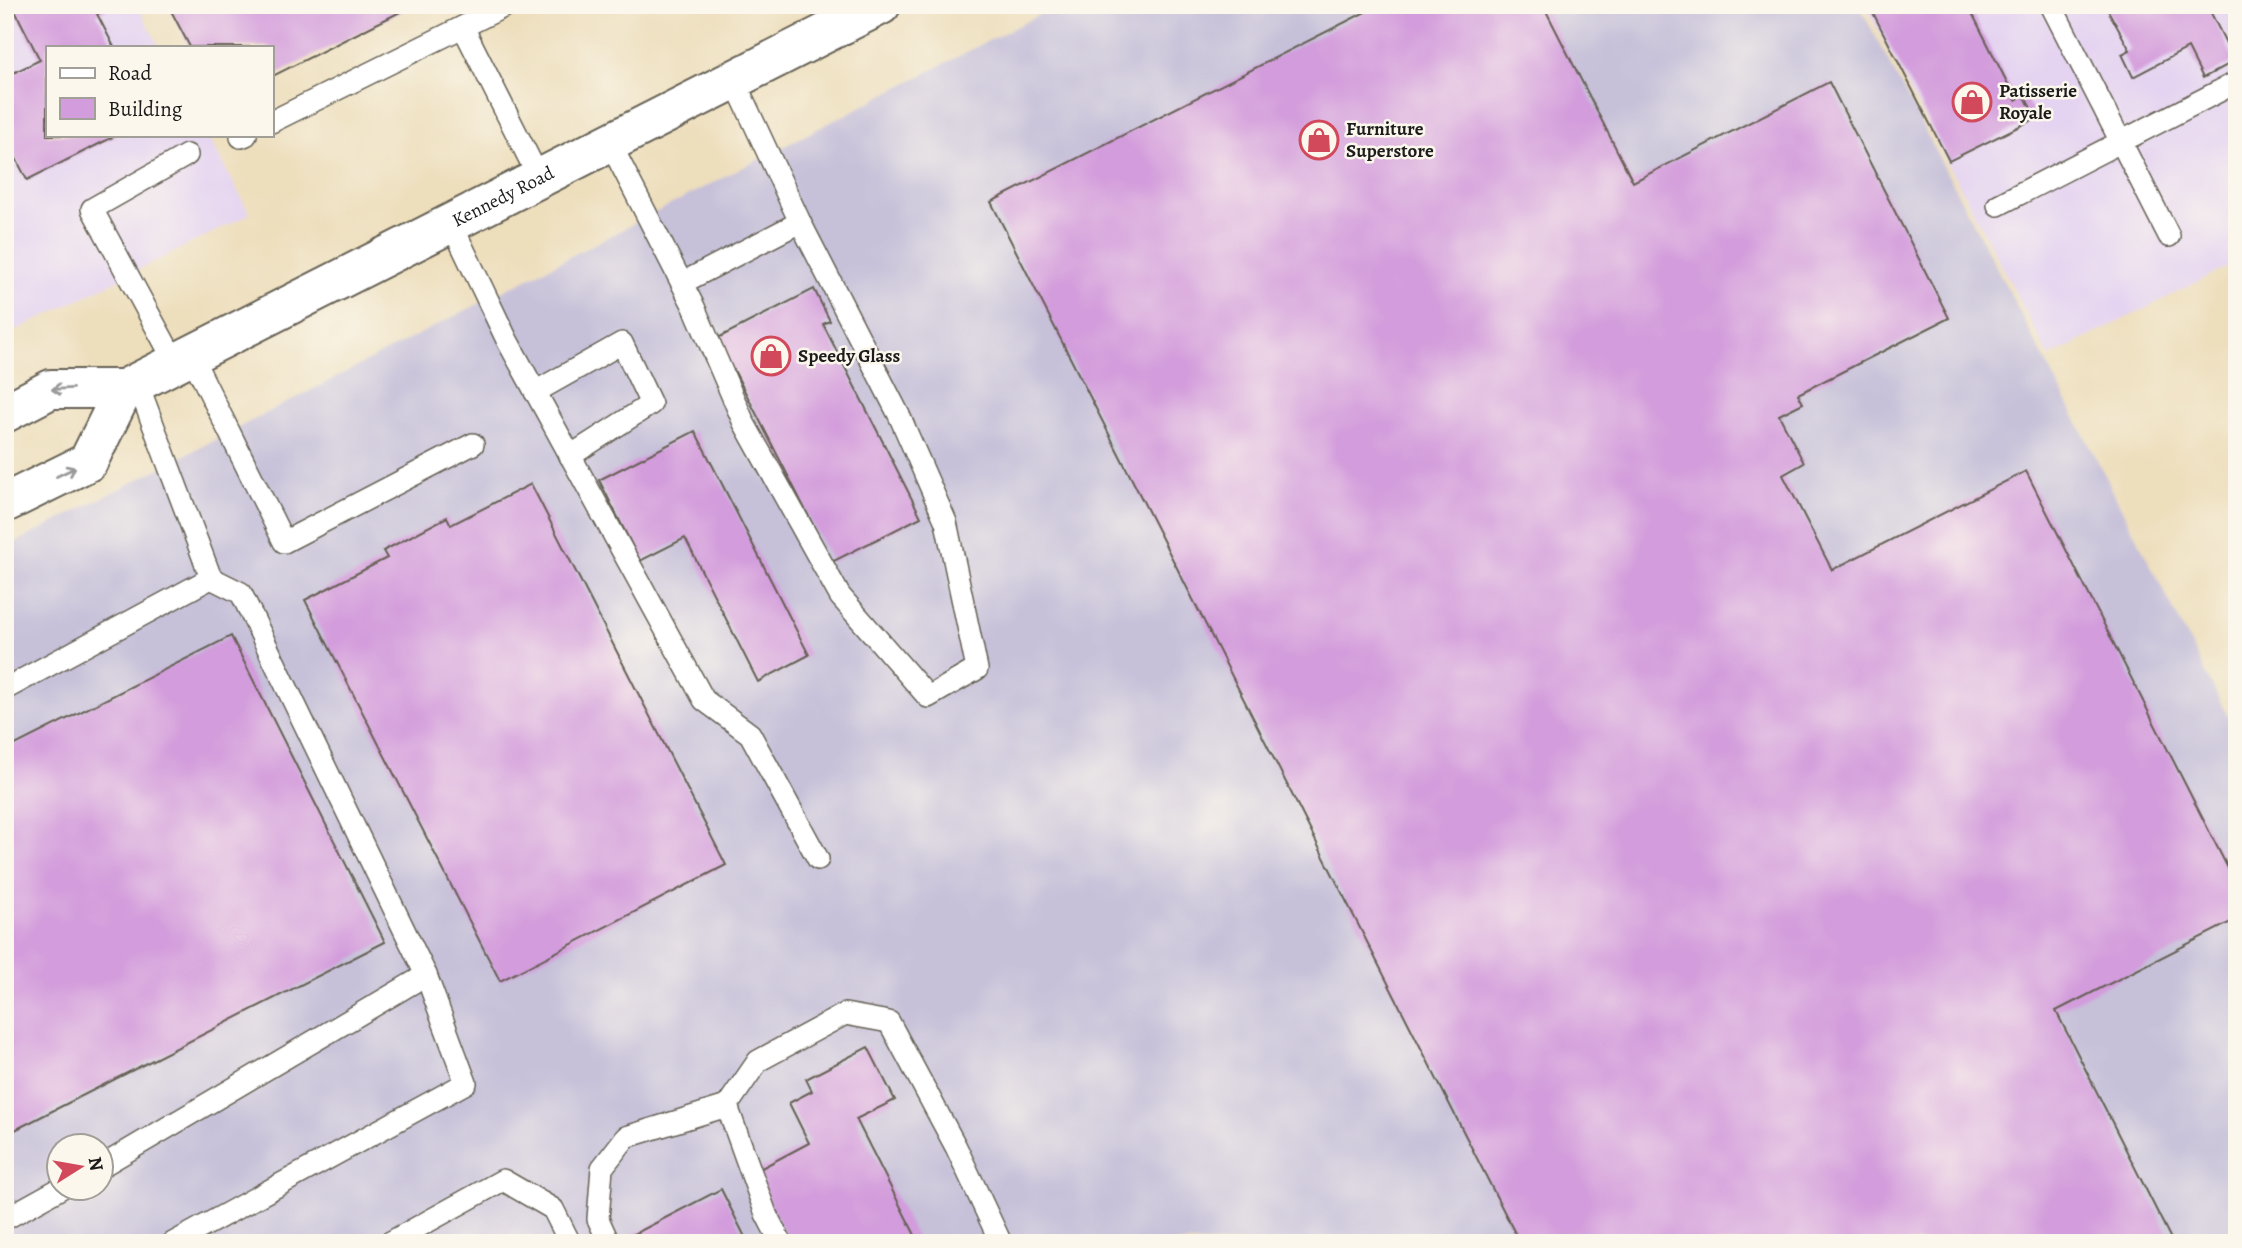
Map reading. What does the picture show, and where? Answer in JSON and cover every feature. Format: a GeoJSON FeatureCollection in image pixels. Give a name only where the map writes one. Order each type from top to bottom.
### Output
{"type":"FeatureCollection","features":[{"type":"Feature","properties":{"kind":"main road","name":"Kennedy Road"},"geometry":{"type":"LineString","coordinates":[[5,413],[51,389],[130,385],[876,6]]}},
{"type":"Feature","properties":{"kind":"main road"},"geometry":{"type":"LineString","coordinates":[[5,503],[88,462],[130,385]]}},
{"type":"Feature","properties":{"kind":"lane"},"geometry":{"type":"LineString","coordinates":[[273,121],[507,5]]}},
{"type":"Feature","properties":{"kind":"lane"},"geometry":{"type":"LineString","coordinates":[[2051,5],[2169,236]]}},
{"type":"Feature","properties":{"kind":"lane"},"geometry":{"type":"LineString","coordinates":[[463,27],[540,178]]}},
{"type":"Feature","properties":{"kind":"lane"},"geometry":{"type":"LineString","coordinates":[[610,143],[682,283],[744,424],[840,596],[928,697],[977,669],[946,523],[899,415],[800,222],[734,80]]}},
{"type":"Feature","properties":{"kind":"lane"},"geometry":{"type":"LineString","coordinates":[[1998,205],[2237,82]]}},
{"type":"Feature","properties":{"kind":"lane"},"geometry":{"type":"LineString","coordinates":[[187,155],[92,209],[183,359],[284,542],[473,444]]}},
{"type":"Feature","properties":{"kind":"lane"},"geometry":{"type":"LineString","coordinates":[[682,283],[800,222]]}},
{"type":"Feature","properties":{"kind":"lane"},"geometry":{"type":"LineString","coordinates":[[452,223],[507,340],[704,700],[750,734],[818,859]]}},
{"type":"Feature","properties":{"kind":"lane"},"geometry":{"type":"LineString","coordinates":[[535,392],[622,343],[651,404],[570,456]]}},
{"type":"Feature","properties":{"kind":"lane"},"geometry":{"type":"LineString","coordinates":[[130,385],[211,578],[241,593],[426,975],[466,1083],[173,1243]]}},
{"type":"Feature","properties":{"kind":"lane"},"geometry":{"type":"LineString","coordinates":[[5,689],[211,578]]}},
{"type":"Feature","properties":{"kind":"lane"},"geometry":{"type":"LineString","coordinates":[[116,1158],[426,975]]}},
{"type":"Feature","properties":{"kind":"lane"},"geometry":{"type":"LineString","coordinates":[[609,1243],[598,1219],[602,1168],[626,1137],[727,1106],[758,1061],[845,1014],[889,1022],[957,1147],[1001,1243]]}},
{"type":"Feature","properties":{"kind":"lane"},"geometry":{"type":"LineString","coordinates":[[727,1106],[766,1214],[781,1243]]}},
{"type":"Feature","properties":{"kind":"lane"},"geometry":{"type":"LineString","coordinates":[[389,1243],[503,1180],[553,1209],[570,1243]]}},
{"type":"Feature","properties":{"kind":"lane"},"geometry":{"type":"LineString","coordinates":[[5,1219],[46,1196]]}},
{"type":"Feature","properties":{"kind":"shaded area"},"geometry":{"type":"Polygon","coordinates":[[[5,5],[137,5],[159,46],[46,46],[46,136],[208,136],[250,214],[5,336],[5,5]]]}},
{"type":"Feature","properties":{"kind":"shaded area"},"geometry":{"type":"Polygon","coordinates":[[[1058,5],[1859,5],[2093,452],[2237,735],[2237,1243],[5,1243],[5,548],[1058,5]]]}},
{"type":"Feature","properties":{"kind":"shaded area"},"geometry":{"type":"Polygon","coordinates":[[[1865,5],[2234,5],[2237,11],[2237,262],[2049,357],[1865,5]]]}},
{"type":"Feature","properties":{"kind":"building"},"geometry":{"type":"Polygon","coordinates":[[[12,5],[114,5],[97,14],[113,46],[46,46],[46,136],[115,136],[27,180],[5,137],[5,77],[40,60],[12,5]]]}},
{"type":"Feature","properties":{"kind":"building"},"geometry":{"type":"Polygon","coordinates":[[[168,5],[414,5],[273,76],[273,46],[189,46],[168,5]]]}},
{"type":"Feature","properties":{"kind":"building"},"geometry":{"type":"Polygon","coordinates":[[[1379,5],[1543,5],[1633,182],[1829,82],[1949,318],[1798,394],[1803,403],[1779,415],[1804,463],[1783,475],[1832,570],[2026,471],[2237,886],[2237,919],[2056,1011],[2173,1243],[1520,1243],[991,202],[1379,5]]]}},
{"type":"Feature","properties":{"kind":"building"},"geometry":{"type":"Polygon","coordinates":[[[1869,5],[1968,5],[2016,100],[2024,95],[2036,118],[1949,161],[1869,5]]]}},
{"type":"Feature","properties":{"kind":"building"},"geometry":{"type":"Polygon","coordinates":[[[2105,5],[2207,5],[2235,61],[2203,78],[2188,48],[2133,77],[2122,54],[2130,50],[2105,5]]]}},
{"type":"Feature","properties":{"kind":"building"},"geometry":{"type":"Polygon","coordinates":[[[814,289],[830,321],[823,324],[921,517],[832,562],[734,370],[728,373],[712,341],[814,289]]]}},
{"type":"Feature","properties":{"kind":"building"},"geometry":{"type":"Polygon","coordinates":[[[695,431],[809,655],[758,682],[685,538],[640,561],[599,480],[695,431]]]}},
{"type":"Feature","properties":{"kind":"building"},"geometry":{"type":"Polygon","coordinates":[[[531,484],[726,865],[500,981],[305,600],[387,558],[383,551],[447,517],[451,525],[531,484]]]}},
{"type":"Feature","properties":{"kind":"building"},"geometry":{"type":"Polygon","coordinates":[[[231,636],[385,942],[5,1135],[5,750],[231,636]]]}},
{"type":"Feature","properties":{"kind":"building"},"geometry":{"type":"Polygon","coordinates":[[[868,1047],[895,1100],[856,1119],[919,1243],[790,1243],[754,1172],[809,1143],[789,1103],[812,1091],[806,1079],[868,1047]]]}},
{"type":"Feature","properties":{"kind":"building"},"geometry":{"type":"Polygon","coordinates":[[[721,1189],[748,1243],[617,1243],[721,1189]]]}},
{"type":"Feature","properties":{"kind":"place","name":"Patisserie Royale"},"geometry":{"type":"Point","coordinates":[1972,102]}},
{"type":"Feature","properties":{"kind":"place","name":"Furniture Superstore"},"geometry":{"type":"Point","coordinates":[1319,140]}},
{"type":"Feature","properties":{"kind":"place","name":"Speedy Glass"},"geometry":{"type":"Point","coordinates":[771,356]}}]}
